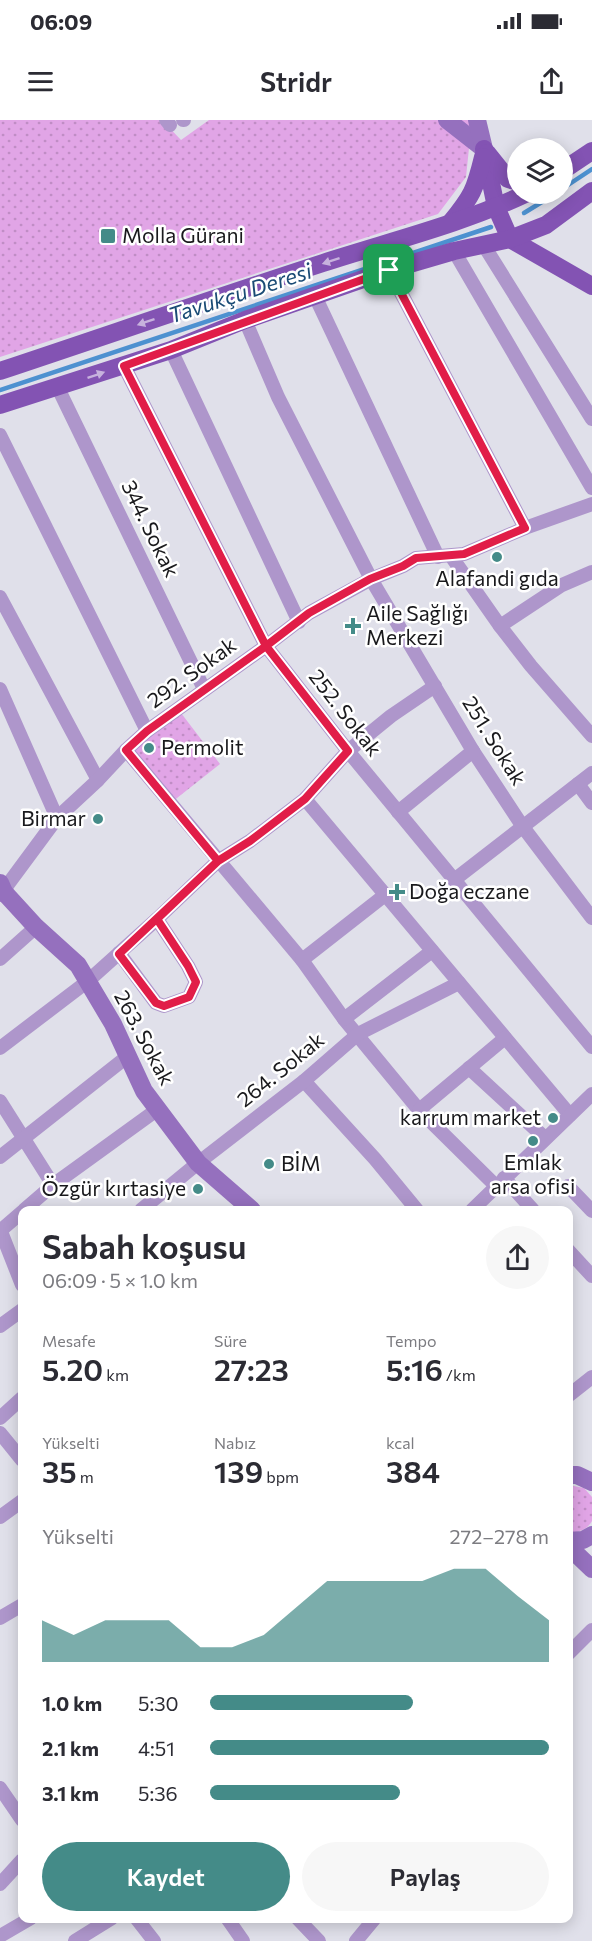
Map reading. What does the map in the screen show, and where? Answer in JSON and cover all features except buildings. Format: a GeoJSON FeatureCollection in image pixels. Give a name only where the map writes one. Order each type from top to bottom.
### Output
{"type":"FeatureCollection","features":[{"type":"Feature","properties":{"kind":"main road"},"geometry":{"type":"LineString","coordinates":[[484,149],[507,178]]}},
{"type":"Feature","properties":{"kind":"main road"},"geometry":{"type":"LineString","coordinates":[[484,149],[496,207],[510,239],[592,286]]}},
{"type":"Feature","properties":{"kind":"main road"},"geometry":{"type":"LineString","coordinates":[[451,222],[475,189],[484,149]]}},
{"type":"Feature","properties":{"kind":"main road"},"geometry":{"type":"LineString","coordinates":[[573,164],[592,151]]}},
{"type":"Feature","properties":{"kind":"main road"},"geometry":{"type":"LineString","coordinates":[[0,405],[171,350],[245,320],[389,270],[454,250],[510,239],[546,225],[592,191]]}},
{"type":"Feature","properties":{"kind":"main road"},"geometry":{"type":"LineString","coordinates":[[0,371],[507,202]]}},
{"type":"Feature","properties":{"kind":"main road"},"geometry":{"type":"LineString","coordinates":[[546,225],[544,231],[546,246],[592,286]]}},
{"type":"Feature","properties":{"kind":"street"},"geometry":{"type":"LineString","coordinates":[[447,120],[484,149]]}},
{"type":"Feature","properties":{"kind":"street"},"geometry":{"type":"LineString","coordinates":[[477,120],[484,149]]}},
{"type":"Feature","properties":{"kind":"street"},"geometry":{"type":"LineString","coordinates":[[483,244],[592,419]]}},
{"type":"Feature","properties":{"kind":"street"},"geometry":{"type":"LineString","coordinates":[[454,250],[592,488]]}},
{"type":"Feature","properties":{"kind":"street"},"geometry":{"type":"LineString","coordinates":[[389,270],[525,528]]}},
{"type":"Feature","properties":{"kind":"street"},"geometry":{"type":"LineString","coordinates":[[315,296],[445,556],[531,666],[592,736]]}},
{"type":"Feature","properties":{"kind":"street","name":"251. Sokak"},"geometry":{"type":"LineString","coordinates":[[245,320],[278,397],[370,579],[473,751],[523,826],[592,918]]}},
{"type":"Feature","properties":{"kind":"street"},"geometry":{"type":"LineString","coordinates":[[171,350],[299,622]]}},
{"type":"Feature","properties":{"kind":"street","name":"252. Sokak"},"geometry":{"type":"LineString","coordinates":[[124,366],[266,646],[348,751],[592,1047]]}},
{"type":"Feature","properties":{"kind":"street","name":"344. Sokak"},"geometry":{"type":"LineString","coordinates":[[58,388],[204,689]]}},
{"type":"Feature","properties":{"kind":"street"},"geometry":{"type":"LineString","coordinates":[[0,435],[147,731]]}},
{"type":"Feature","properties":{"kind":"street","name":"292. Sokak"},"geometry":{"type":"LineString","coordinates":[[1,890],[57,818],[147,731],[309,613],[370,579],[403,566],[416,558],[464,554],[525,528],[592,504]]}},
{"type":"Feature","properties":{"kind":"street"},"geometry":{"type":"LineString","coordinates":[[500,626],[562,585],[592,572]]}},
{"type":"Feature","properties":{"kind":"street"},"geometry":{"type":"LineString","coordinates":[[0,597],[98,780]]}},
{"type":"Feature","properties":{"kind":"street"},"geometry":{"type":"LineString","coordinates":[[0,1047],[88,981],[218,861],[250,841],[305,799],[348,751],[391,716],[435,686]]}},
{"type":"Feature","properties":{"kind":"street"},"geometry":{"type":"LineString","coordinates":[[0,689],[57,818]]}},
{"type":"Feature","properties":{"kind":"street"},"geometry":{"type":"LineString","coordinates":[[126,750],[302,960],[344,1019],[418,1110],[528,1206]]}},
{"type":"Feature","properties":{"kind":"street"},"geometry":{"type":"LineString","coordinates":[[398,812],[473,751]]}},
{"type":"Feature","properties":{"kind":"street"},"geometry":{"type":"LineString","coordinates":[[454,880],[592,773]]}},
{"type":"Feature","properties":{"kind":"street"},"geometry":{"type":"LineString","coordinates":[[578,784],[592,803]]}},
{"type":"Feature","properties":{"kind":"street"},"geometry":{"type":"LineString","coordinates":[[305,799],[570,1115]]}},
{"type":"Feature","properties":{"kind":"street","name":"263. Sokak"},"geometry":{"type":"LineString","coordinates":[[1,890],[36,927],[78,965],[113,1024],[144,1091],[198,1162],[248,1206]]}},
{"type":"Feature","properties":{"kind":"street"},"geometry":{"type":"LineString","coordinates":[[302,960],[385,895]]}},
{"type":"Feature","properties":{"kind":"street"},"geometry":{"type":"LineString","coordinates":[[119,954],[156,1003],[164,1006],[189,997],[196,982],[157,919]]}},
{"type":"Feature","properties":{"kind":"street"},"geometry":{"type":"LineString","coordinates":[[0,959],[36,927]]}},
{"type":"Feature","properties":{"kind":"street"},"geometry":{"type":"LineString","coordinates":[[344,1019],[432,951]]}},
{"type":"Feature","properties":{"kind":"street","name":"264. Sokak"},"geometry":{"type":"LineString","coordinates":[[146,1206],[198,1162],[304,1081],[357,1035],[459,983]]}},
{"type":"Feature","properties":{"kind":"street"},"geometry":{"type":"LineString","coordinates":[[418,1110],[505,1038]]}},
{"type":"Feature","properties":{"kind":"street"},"geometry":{"type":"LineString","coordinates":[[0,1156],[128,1056]]}},
{"type":"Feature","properties":{"kind":"street"},"geometry":{"type":"LineString","coordinates":[[469,1068],[545,1138]]}},
{"type":"Feature","properties":{"kind":"street"},"geometry":{"type":"LineString","coordinates":[[304,1081],[375,1159],[414,1206]]}},
{"type":"Feature","properties":{"kind":"street"},"geometry":{"type":"LineString","coordinates":[[476,1206],[592,1094]]}},
{"type":"Feature","properties":{"kind":"street"},"geometry":{"type":"LineString","coordinates":[[0,1101],[53,1185]]}},
{"type":"Feature","properties":{"kind":"street"},"geometry":{"type":"LineString","coordinates":[[29,1206],[53,1185],[158,1109]]}},
{"type":"Feature","properties":{"kind":"street"},"geometry":{"type":"LineString","coordinates":[[568,1186],[592,1211]]}},
{"type":"Feature","properties":{"kind":"street"},"geometry":{"type":"LineString","coordinates":[[18,1215],[0,1231],[18,1275]]}},
{"type":"Feature","properties":{"kind":"street"},"geometry":{"type":"LineString","coordinates":[[573,1255],[592,1276]]}},
{"type":"Feature","properties":{"kind":"street"},"geometry":{"type":"LineString","coordinates":[[0,1326],[18,1313]]}},
{"type":"Feature","properties":{"kind":"street"},"geometry":{"type":"LineString","coordinates":[[573,1392],[592,1377]]}},
{"type":"Feature","properties":{"kind":"street"},"geometry":{"type":"LineString","coordinates":[[0,1418],[18,1402]]}},
{"type":"Feature","properties":{"kind":"street"},"geometry":{"type":"LineString","coordinates":[[0,1433],[18,1455]]}},
{"type":"Feature","properties":{"kind":"street"},"geometry":{"type":"LineString","coordinates":[[573,1475],[592,1482]]}},
{"type":"Feature","properties":{"kind":"street"},"geometry":{"type":"LineString","coordinates":[[0,1517],[18,1504]]}},
{"type":"Feature","properties":{"kind":"street"},"geometry":{"type":"LineString","coordinates":[[573,1541],[583,1540],[592,1535]]}},
{"type":"Feature","properties":{"kind":"street"},"geometry":{"type":"LineString","coordinates":[[573,1551],[592,1569]]}},
{"type":"Feature","properties":{"kind":"street"},"geometry":{"type":"LineString","coordinates":[[0,1618],[18,1607]]}},
{"type":"Feature","properties":{"kind":"street"},"geometry":{"type":"LineString","coordinates":[[573,1649],[592,1630]]}},
{"type":"Feature","properties":{"kind":"street"},"geometry":{"type":"LineString","coordinates":[[0,1788],[18,1814]]}},
{"type":"Feature","properties":{"kind":"street"},"geometry":{"type":"LineString","coordinates":[[0,1884],[18,1864]]}},
{"type":"Feature","properties":{"kind":"street"},"geometry":{"type":"LineString","coordinates":[[0,1936],[22,1923]]}},
{"type":"Feature","properties":{"kind":"street"},"geometry":{"type":"LineString","coordinates":[[75,1941],[104,1923]]}},
{"type":"Feature","properties":{"kind":"street"},"geometry":{"type":"LineString","coordinates":[[140,1923],[154,1941]]}},
{"type":"Feature","properties":{"kind":"street"},"geometry":{"type":"LineString","coordinates":[[230,1923],[243,1941]]}},
{"type":"Feature","properties":{"kind":"street"},"geometry":{"type":"LineString","coordinates":[[302,1923],[319,1941]]}},
{"type":"Feature","properties":{"kind":"street"},"geometry":{"type":"LineString","coordinates":[[356,1941],[371,1923]]}},
{"type":"Feature","properties":{"kind":"street"},"geometry":{"type":"LineString","coordinates":[[95,1929],[105,1941]]}},
{"type":"Feature","properties":{"kind":"shaded area"},"geometry":{"type":"Polygon","coordinates":[[[0,120],[162,120],[181,140],[209,120],[469,120],[471,129],[466,177],[438,214],[0,357],[0,120]]]}},
{"type":"Feature","properties":{"kind":"shaded area"},"geometry":{"type":"Polygon","coordinates":[[[181,713],[220,764],[172,802],[133,751],[181,713]]]}},
{"type":"Feature","properties":{"kind":"shaded area"},"geometry":{"type":"Polygon","coordinates":[[[573,1486],[584,1488],[592,1497],[592,1521],[588,1527],[573,1532],[573,1486]]]}},
{"type":"Feature","properties":{"kind":"waterway","name":"Tavukçu Deresi"},"geometry":{"type":"LineString","coordinates":[[573,182],[592,169]]}},
{"type":"Feature","properties":{"kind":"waterway","name":"Tavukçu Deresi"},"geometry":{"type":"LineString","coordinates":[[524,213],[539,204]]}},
{"type":"Feature","properties":{"kind":"waterway","name":"Tavukçu Deresi"},"geometry":{"type":"LineString","coordinates":[[0,390],[491,227]]}},
{"type":"Feature","properties":{"kind":"place","name":"Molla Gürani"},"geometry":{"type":"Point","coordinates":[108,236]}},
{"type":"Feature","properties":{"kind":"place","name":"Alafandi gıda"},"geometry":{"type":"Point","coordinates":[497,557]}},
{"type":"Feature","properties":{"kind":"place","name":"Aile Sağlığı Merkezi"},"geometry":{"type":"Point","coordinates":[353,626]}},
{"type":"Feature","properties":{"kind":"place","name":"Permolit"},"geometry":{"type":"Point","coordinates":[149,748]}},
{"type":"Feature","properties":{"kind":"place","name":"Birmar"},"geometry":{"type":"Point","coordinates":[98,819]}},
{"type":"Feature","properties":{"kind":"place","name":"Doğa eczane"},"geometry":{"type":"Point","coordinates":[397,892]}},
{"type":"Feature","properties":{"kind":"place","name":"karrum market"},"geometry":{"type":"Point","coordinates":[553,1118]}},
{"type":"Feature","properties":{"kind":"place","name":"Emlak arsa ofisi"},"geometry":{"type":"Point","coordinates":[533,1141]}},
{"type":"Feature","properties":{"kind":"place","name":"BİM"},"geometry":{"type":"Point","coordinates":[269,1164]}},
{"type":"Feature","properties":{"kind":"place","name":"Özgür kırtasiye"},"geometry":{"type":"Point","coordinates":[198,1189]}},
{"type":"Feature","properties":{"kind":"route"},"geometry":{"type":"LineString","coordinates":[[389,270],[245,320],[124,366],[266,646],[348,751],[305,799],[250,841],[218,861],[119,954],[156,1003],[164,1006],[175,1004],[189,997],[196,982],[157,919],[218,861],[126,750],[147,731],[222,676],[266,646],[299,622],[309,613],[370,579],[403,566],[416,558],[464,554],[525,528],[389,270]]}}]}
